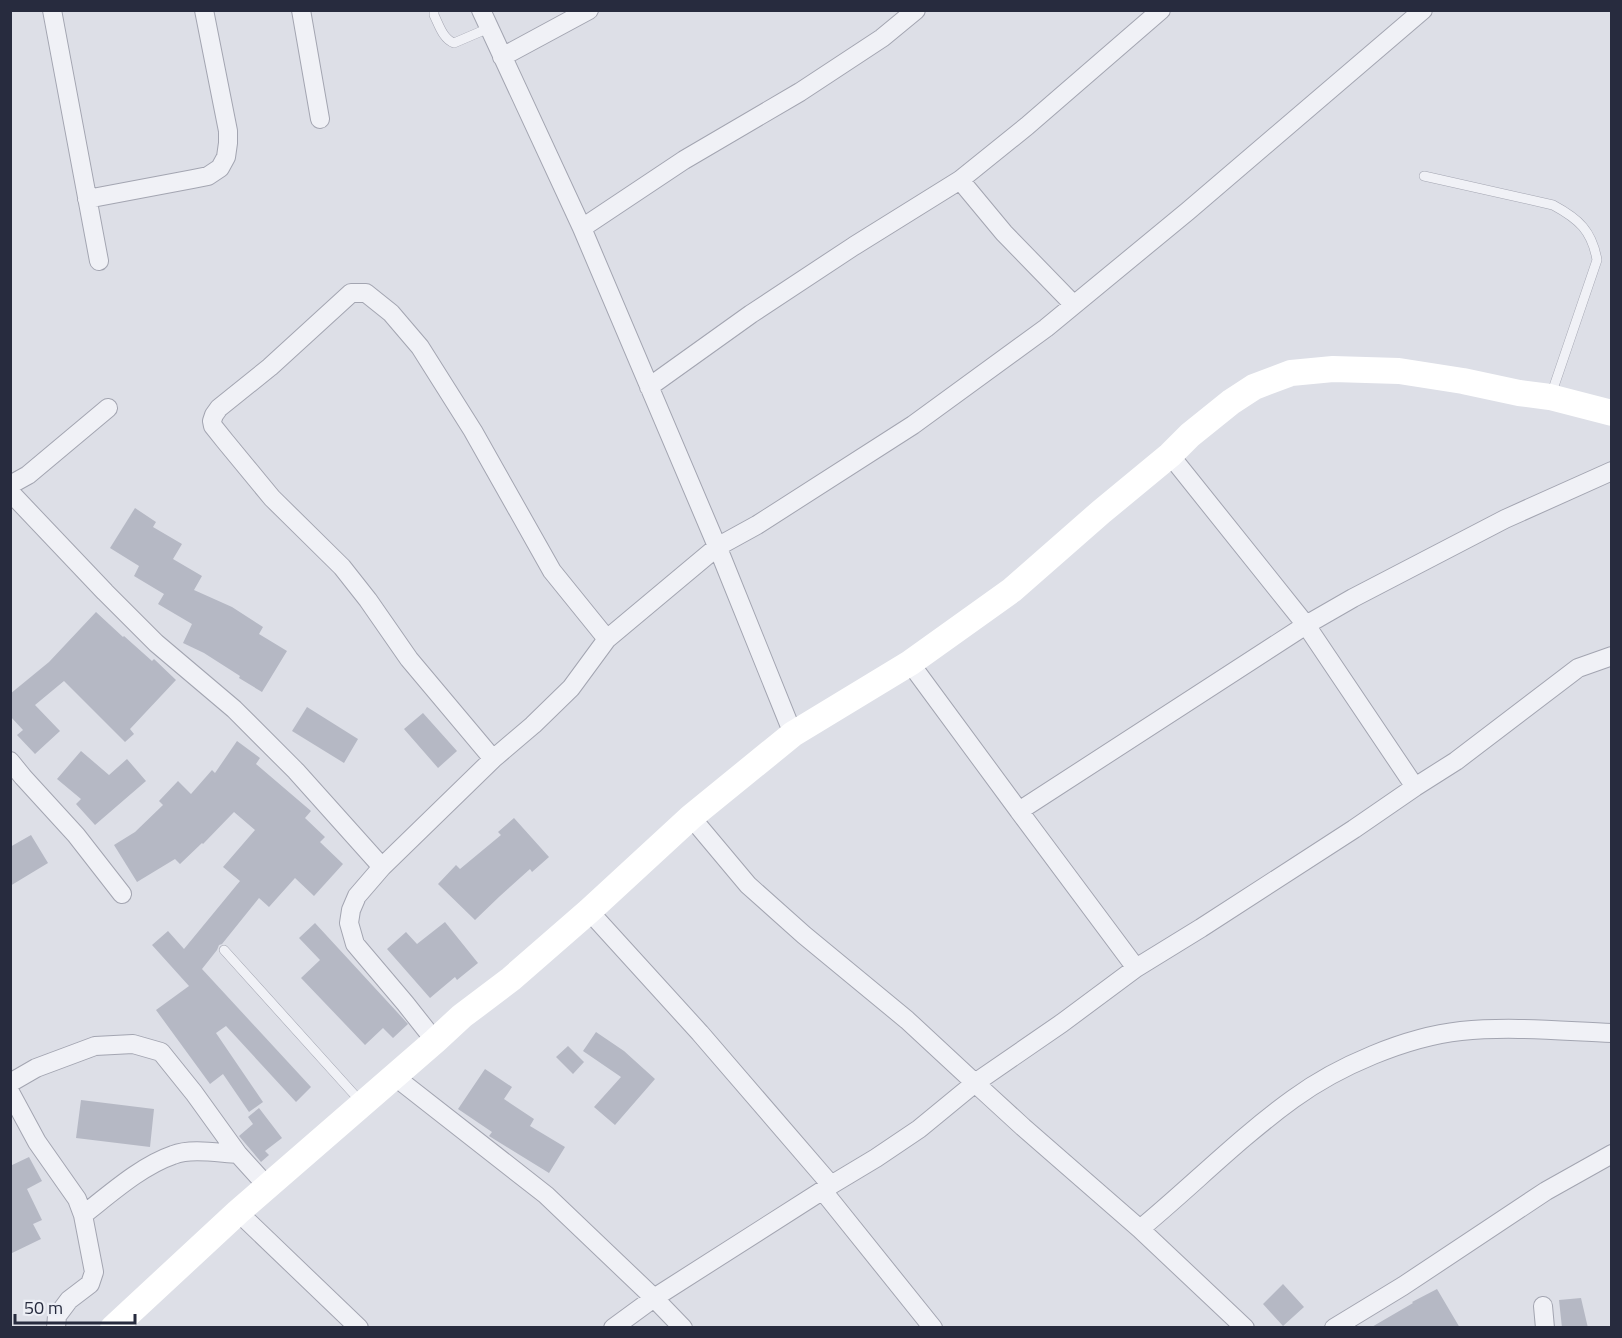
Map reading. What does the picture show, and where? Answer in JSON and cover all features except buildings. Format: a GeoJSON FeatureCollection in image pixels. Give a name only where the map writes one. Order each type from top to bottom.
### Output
{"type":"FeatureCollection","features":[{"type":"Feature","properties":{"kind":"street"},"geometry":{"type":"LineString","coordinates":[[52,10],[99,261]]}},
{"type":"Feature","properties":{"kind":"street"},"geometry":{"type":"LineString","coordinates":[[87,199],[208,176],[220,168],[226,157],[228,131],[204,10]]}},
{"type":"Feature","properties":{"kind":"street"},"geometry":{"type":"LineString","coordinates":[[301,10],[320,119]]}},
{"type":"Feature","properties":{"kind":"street"},"geometry":{"type":"LineString","coordinates":[[481,10],[582,228],[717,547],[793,734]]}},
{"type":"Feature","properties":{"kind":"street"},"geometry":{"type":"LineString","coordinates":[[502,57],[589,10]]}},
{"type":"Feature","properties":{"kind":"street"},"geometry":{"type":"LineString","coordinates":[[582,228],[684,160],[809,86],[882,38],[916,10]]}},
{"type":"Feature","properties":{"kind":"street"},"geometry":{"type":"LineString","coordinates":[[649,387],[750,314],[960,180],[1027,126],[1161,10]]}},
{"type":"Feature","properties":{"kind":"street"},"geometry":{"type":"LineString","coordinates":[[435,1041],[355,944],[349,923],[351,910],[357,896],[382,867],[492,759],[533,725],[571,687],[606,639],[717,547],[757,525],[913,425],[1047,328],[1423,10]]}},
{"type":"Feature","properties":{"kind":"street"},"geometry":{"type":"LineString","coordinates":[[960,180],[1004,233],[1074,305]]}},
{"type":"Feature","properties":{"kind":"street"},"geometry":{"type":"LineString","coordinates":[[492,759],[409,659],[342,567],[272,498],[213,426],[214,415],[219,408],[270,367],[351,293],[366,292],[391,313],[420,347],[473,430],[552,571],[606,639]]}},
{"type":"Feature","properties":{"kind":"street"},"geometry":{"type":"LineString","coordinates":[[113,1328],[237,1212],[462,1016],[512,979],[692,817],[793,734],[910,663],[1012,590],[1170,455],[1190,435],[1254,387],[1291,373],[1333,369],[1399,371],[1550,397],[1611,413]]}},
{"type":"Feature","properties":{"kind":"street"},"geometry":{"type":"LineString","coordinates":[[10,485],[28,476],[108,408]]}},
{"type":"Feature","properties":{"kind":"street"},"geometry":{"type":"LineString","coordinates":[[1170,455],[1306,625],[1415,787]]}},
{"type":"Feature","properties":{"kind":"street"},"geometry":{"type":"LineString","coordinates":[[1019,812],[1306,625],[1505,519],[1611,471]]}},
{"type":"Feature","properties":{"kind":"street"},"geometry":{"type":"LineString","coordinates":[[10,492],[156,644],[242,717],[296,771],[382,867]]}},
{"type":"Feature","properties":{"kind":"street"},"geometry":{"type":"LineString","coordinates":[[613,1328],[654,1298],[919,1129],[975,1083],[1136,968],[1456,761],[1578,668],[1611,656]]}},
{"type":"Feature","properties":{"kind":"street"},"geometry":{"type":"LineString","coordinates":[[910,663],[1136,968]]}},
{"type":"Feature","properties":{"kind":"street"},"geometry":{"type":"LineString","coordinates":[[10,761],[76,835],[122,894]]}},
{"type":"Feature","properties":{"kind":"street"},"geometry":{"type":"LineString","coordinates":[[692,817],[748,885],[804,935],[907,1020],[1023,1127],[1140,1228],[1245,1328]]}},
{"type":"Feature","properties":{"kind":"street"},"geometry":{"type":"LineString","coordinates":[[589,911],[700,1033],[827,1188],[933,1328]]}},
{"type":"Feature","properties":{"kind":"street"},"geometry":{"type":"LineString","coordinates":[[1140,1228],[1294,1098],[1363,1060],[1413,1040],[1459,1032],[1532,1029],[1611,1033]]}},
{"type":"Feature","properties":{"kind":"street"},"geometry":{"type":"LineString","coordinates":[[10,1083],[36,1068],[95,1046],[133,1044],[161,1052],[238,1154],[267,1186]]}},
{"type":"Feature","properties":{"kind":"street"},"geometry":{"type":"LineString","coordinates":[[394,1076],[546,1195],[683,1328]]}},
{"type":"Feature","properties":{"kind":"street"},"geometry":{"type":"LineString","coordinates":[[10,1092],[37,1142],[77,1198],[83,1215],[94,1272],[90,1284],[69,1300],[57,1316],[56,1328]]}},
{"type":"Feature","properties":{"kind":"street"},"geometry":{"type":"LineString","coordinates":[[83,1215],[137,1173],[174,1154],[201,1151],[238,1154]]}},
{"type":"Feature","properties":{"kind":"street"},"geometry":{"type":"LineString","coordinates":[[1334,1328],[1546,1191],[1611,1154]]}},
{"type":"Feature","properties":{"kind":"street"},"geometry":{"type":"LineString","coordinates":[[237,1212],[359,1328]]}},
{"type":"Feature","properties":{"kind":"street"},"geometry":{"type":"LineString","coordinates":[[1544,1306],[1545,1328]]}},
{"type":"Feature","properties":{"kind":"lane"},"geometry":{"type":"LineString","coordinates":[[434,10],[434,15],[446,38],[454,43],[489,28]]}},
{"type":"Feature","properties":{"kind":"lane"},"geometry":{"type":"LineString","coordinates":[[1425,176],[1553,205],[1571,214],[1587,232],[1594,245],[1597,261],[1550,397]]}},
{"type":"Feature","properties":{"kind":"lane"},"geometry":{"type":"LineString","coordinates":[[224,950],[363,1104]]}}]}
